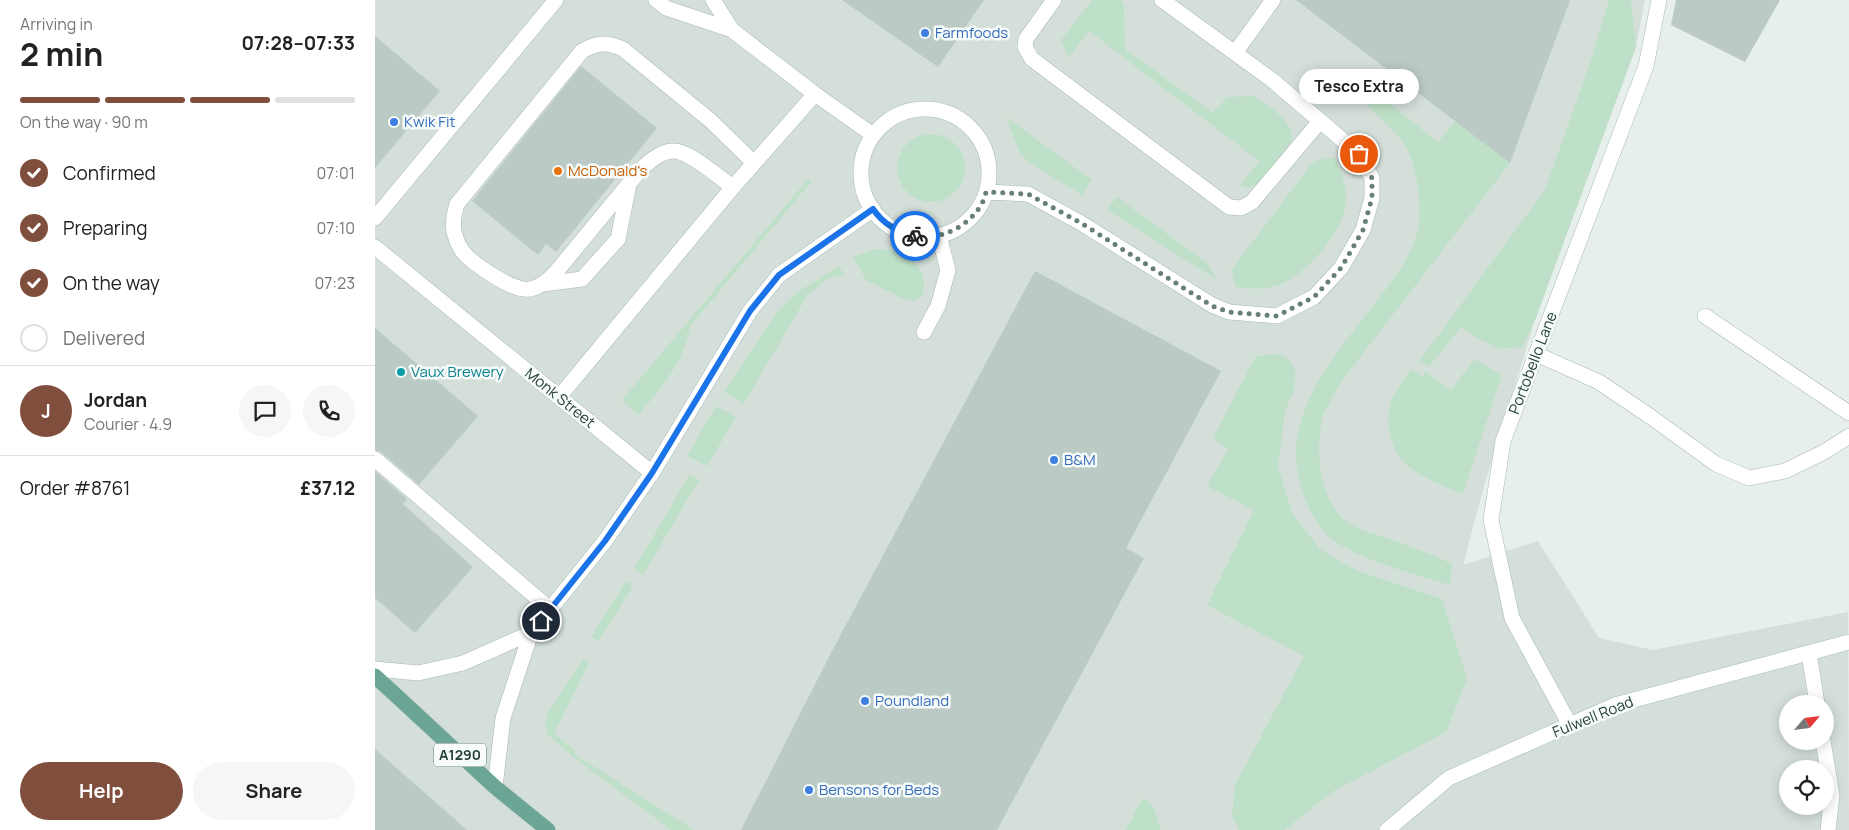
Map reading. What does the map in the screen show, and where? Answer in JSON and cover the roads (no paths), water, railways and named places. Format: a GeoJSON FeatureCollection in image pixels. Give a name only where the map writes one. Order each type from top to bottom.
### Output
{"type":"FeatureCollection","features":[{"type":"Feature","properties":{"kind":"main road","name":"A1290"},"geometry":{"type":"LineString","coordinates":[[375,676],[495,787],[548,830]]}},
{"type":"Feature","properties":{"kind":"street"},"geometry":{"type":"LineString","coordinates":[[375,218],[556,0]]}},
{"type":"Feature","properties":{"kind":"street"},"geometry":{"type":"LineString","coordinates":[[656,0],[666,8],[732,30],[815,94],[873,135]]}},
{"type":"Feature","properties":{"kind":"street"},"geometry":{"type":"LineString","coordinates":[[713,0],[732,30]]}},
{"type":"Feature","properties":{"kind":"street"},"geometry":{"type":"LineString","coordinates":[[1054,0],[1026,40],[1025,47],[1032,60],[1229,207],[1241,208],[1252,202],[1319,121]]}},
{"type":"Feature","properties":{"kind":"street"},"geometry":{"type":"LineString","coordinates":[[986,192],[1028,194],[1081,223],[1212,306],[1229,312],[1277,316],[1314,297],[1341,268],[1363,230],[1372,198],[1372,178],[1359,154],[1272,80],[1162,0]]}},
{"type":"Feature","properties":{"kind":"street"},"geometry":{"type":"LineString","coordinates":[[1235,53],[1273,0]]}},
{"type":"Feature","properties":{"kind":"street","name":"Portobello Lane"},"geometry":{"type":"LineString","coordinates":[[1570,725],[1512,618],[1491,520],[1503,441],[1646,66],[1659,0]]}},
{"type":"Feature","properties":{"kind":"street"},"geometry":{"type":"LineString","coordinates":[[630,182],[618,238],[582,279],[543,284],[528,290],[511,286],[463,252],[455,236],[453,218],[457,204],[583,51],[594,44],[609,43],[623,49],[711,121],[755,163]]}},
{"type":"Feature","properties":{"kind":"street"},"geometry":{"type":"LineString","coordinates":[[559,397],[733,187],[815,94]]}},
{"type":"Feature","properties":{"kind":"street"},"geometry":{"type":"LineString","coordinates":[[919,109],[941,110],[960,119],[976,134],[986,153],[989,175],[986,192],[974,214],[958,228],[939,236],[918,237],[898,232],[881,220],[873,209],[861,184],[861,163],[873,135],[880,126],[899,114],[919,109]]}},
{"type":"Feature","properties":{"kind":"street"},"geometry":{"type":"LineString","coordinates":[[543,284],[556,272],[630,182],[655,157],[671,151],[683,152],[733,187]]}},
{"type":"Feature","properties":{"kind":"street"},"geometry":{"type":"LineString","coordinates":[[375,668],[418,673],[463,663],[531,632],[551,610],[605,541],[652,473],[750,311],[779,275],[873,209]]}},
{"type":"Feature","properties":{"kind":"street"},"geometry":{"type":"LineString","coordinates":[[924,332],[938,306],[948,270],[939,236]]}},
{"type":"Feature","properties":{"kind":"street","name":"Monk Street"},"geometry":{"type":"LineString","coordinates":[[375,247],[652,473]]}},
{"type":"Feature","properties":{"kind":"street"},"geometry":{"type":"LineString","coordinates":[[1705,316],[1849,413]]}},
{"type":"Feature","properties":{"kind":"street"},"geometry":{"type":"LineString","coordinates":[[1536,354],[1599,382],[1716,464],[1749,478],[1785,471],[1824,452],[1849,436]]}},
{"type":"Feature","properties":{"kind":"street"},"geometry":{"type":"LineString","coordinates":[[375,458],[551,610]]}},
{"type":"Feature","properties":{"kind":"street"},"geometry":{"type":"LineString","coordinates":[[495,787],[503,718],[531,632]]}},
{"type":"Feature","properties":{"kind":"street","name":"Fulwell Road"},"geometry":{"type":"LineString","coordinates":[[1387,830],[1449,778],[1615,705],[1849,642]]}},
{"type":"Feature","properties":{"kind":"street"},"geometry":{"type":"LineString","coordinates":[[1809,653],[1816,695]]}},
{"type":"Feature","properties":{"kind":"street"},"geometry":{"type":"LineString","coordinates":[[1824,750],[1832,795],[1828,830]]}},
{"type":"Feature","properties":{"kind":"place","name":"Farmfoods"},"geometry":{"type":"Point","coordinates":[925,33]}},
{"type":"Feature","properties":{"kind":"place","name":"Kwik Fit"},"geometry":{"type":"Point","coordinates":[394,122]}},
{"type":"Feature","properties":{"kind":"place","name":"Tesco Extra"},"geometry":{"type":"Point","coordinates":[1359,154]}},
{"type":"Feature","properties":{"kind":"place","name":"McDonald's"},"geometry":{"type":"Point","coordinates":[558,171]}},
{"type":"Feature","properties":{"kind":"place","name":"Vaux Brewery"},"geometry":{"type":"Point","coordinates":[401,372]}},
{"type":"Feature","properties":{"kind":"place","name":"B&M"},"geometry":{"type":"Point","coordinates":[1054,460]}},
{"type":"Feature","properties":{"kind":"place","name":"Poundland"},"geometry":{"type":"Point","coordinates":[865,701]}},
{"type":"Feature","properties":{"kind":"place","name":"Bensons for Beds"},"geometry":{"type":"Point","coordinates":[809,790]}}]}
